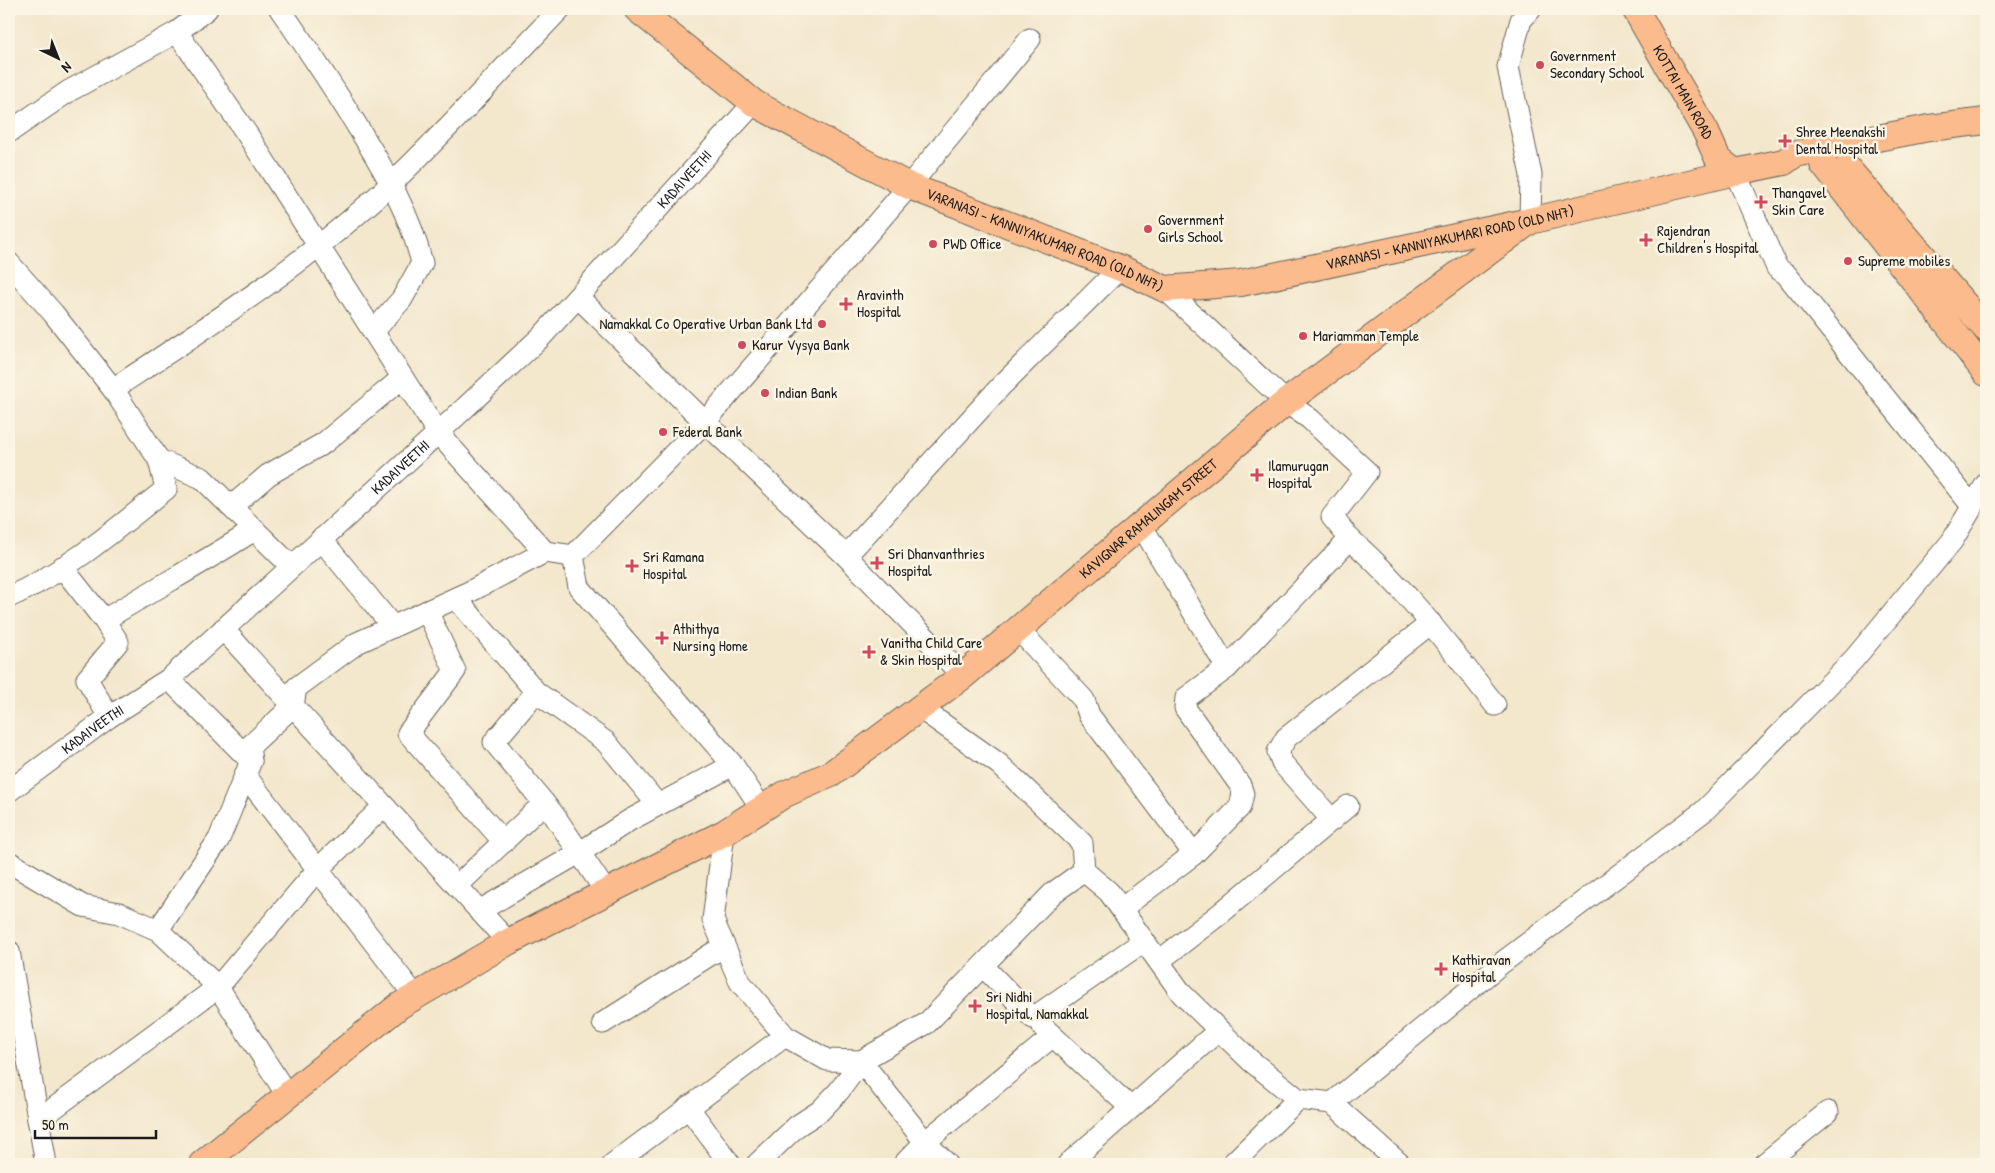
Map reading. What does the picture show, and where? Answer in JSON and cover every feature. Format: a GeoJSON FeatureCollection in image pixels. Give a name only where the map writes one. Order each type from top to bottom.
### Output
{"type":"FeatureCollection","features":[{"type":"Feature","properties":{"kind":"main road","name":"VARANASI - KANNIYAKUMARI ROAD (OLD NH7)"},"geometry":{"type":"LineString","coordinates":[[636,9],[754,103],[909,186],[1120,268],[1165,289],[1241,283],[1530,221],[1735,172],[1784,162],[1798,168],[1829,155]]}},
{"type":"Feature","properties":{"kind":"main road","name":"KOTTAI MAIN ROAD"},"geometry":{"type":"LineString","coordinates":[[1635,9],[1682,89],[1718,159],[1735,172]]}},
{"type":"Feature","properties":{"kind":"main road"},"geometry":{"type":"LineString","coordinates":[[1829,155],[1929,128],[1986,122]]}},
{"type":"Feature","properties":{"kind":"main road"},"geometry":{"type":"LineString","coordinates":[[1829,155],[1923,147],[1986,139]]}},
{"type":"Feature","properties":{"kind":"main road"},"geometry":{"type":"LineString","coordinates":[[1829,155],[1986,329]]}},
{"type":"Feature","properties":{"kind":"main road"},"geometry":{"type":"LineString","coordinates":[[1829,155],[1986,373]]}},
{"type":"Feature","properties":{"kind":"main road","name":"KAVIGNAR RAMALINGAM STREET"},"geometry":{"type":"LineString","coordinates":[[202,1164],[399,1006],[415,996],[508,942],[724,833],[785,794],[831,774],[963,676],[1286,402],[1530,221]]}},
{"type":"Feature","properties":{"kind":"street"},"geometry":{"type":"LineString","coordinates":[[9,132],[69,91],[177,32],[207,9]]}},
{"type":"Feature","properties":{"kind":"street"},"geometry":{"type":"LineString","coordinates":[[280,9],[326,74],[392,183],[414,233],[422,263],[402,299],[373,332]]}},
{"type":"Feature","properties":{"kind":"street"},"geometry":{"type":"LineString","coordinates":[[113,389],[188,340],[318,246],[392,183],[560,9]]}},
{"type":"Feature","properties":{"kind":"street"},"geometry":{"type":"LineString","coordinates":[[1530,221],[1531,175],[1508,67],[1521,20],[1531,9]]}},
{"type":"Feature","properties":{"kind":"street"},"geometry":{"type":"LineString","coordinates":[[177,32],[247,134],[438,433],[545,552]]}},
{"type":"Feature","properties":{"kind":"street"},"geometry":{"type":"LineString","coordinates":[[573,556],[705,422],[909,186],[1030,39]]}},
{"type":"Feature","properties":{"kind":"street","name":"KADAIVEETHI"},"geometry":{"type":"LineString","coordinates":[[9,791],[109,717],[169,679],[438,433],[542,336],[754,103]]}},
{"type":"Feature","properties":{"kind":"street"},"geometry":{"type":"LineString","coordinates":[[1735,172],[1776,268],[1786,274],[1972,506]]}},
{"type":"Feature","properties":{"kind":"street"},"geometry":{"type":"LineString","coordinates":[[9,263],[53,313],[113,389],[159,460],[166,489],[96,545],[32,587],[9,597]]}},
{"type":"Feature","properties":{"kind":"street"},"geometry":{"type":"LineString","coordinates":[[846,556],[1001,386],[1120,268]]}},
{"type":"Feature","properties":{"kind":"street"},"geometry":{"type":"LineString","coordinates":[[1165,289],[1286,402],[1310,420],[1367,472],[1332,517],[1350,539],[1382,568],[1432,623],[1494,704]]}},
{"type":"Feature","properties":{"kind":"street"},"geometry":{"type":"LineString","coordinates":[[578,297],[705,422],[846,556],[963,676]]}},
{"type":"Feature","properties":{"kind":"street"},"geometry":{"type":"LineString","coordinates":[[232,508],[268,476],[324,443],[402,378]]}},
{"type":"Feature","properties":{"kind":"street"},"geometry":{"type":"LineString","coordinates":[[159,460],[202,478],[291,566]]}},
{"type":"Feature","properties":{"kind":"street"},"geometry":{"type":"LineString","coordinates":[[1332,1103],[1503,962],[1704,811],[1854,659],[1952,541],[1986,484]]}},
{"type":"Feature","properties":{"kind":"street"},"geometry":{"type":"LineString","coordinates":[[1140,525],[1227,668]]}},
{"type":"Feature","properties":{"kind":"street"},"geometry":{"type":"LineString","coordinates":[[104,620],[197,566],[254,530]]}},
{"type":"Feature","properties":{"kind":"street"},"geometry":{"type":"LineString","coordinates":[[321,539],[394,627]]}},
{"type":"Feature","properties":{"kind":"street"},"geometry":{"type":"LineString","coordinates":[[1121,909],[1194,854],[1240,807],[1243,794],[1240,785],[1185,708],[1186,698],[1227,668],[1350,539]]}},
{"type":"Feature","properties":{"kind":"street"},"geometry":{"type":"LineString","coordinates":[[158,930],[219,839],[248,768],[249,747],[292,706],[296,688],[357,643],[456,598],[545,552],[573,556]]}},
{"type":"Feature","properties":{"kind":"street"},"geometry":{"type":"LineString","coordinates":[[573,556],[579,587],[733,765],[762,808]]}},
{"type":"Feature","properties":{"kind":"street"},"geometry":{"type":"LineString","coordinates":[[62,567],[104,620],[118,642],[87,679],[109,717]]}},
{"type":"Feature","properties":{"kind":"street"},"geometry":{"type":"LineString","coordinates":[[456,598],[536,692],[606,742],[658,805]]}},
{"type":"Feature","properties":{"kind":"street"},"geometry":{"type":"LineString","coordinates":[[427,611],[455,671],[408,733],[504,842]]}},
{"type":"Feature","properties":{"kind":"street"},"geometry":{"type":"LineString","coordinates":[[1159,961],[1221,913],[1340,813],[1282,763],[1278,752],[1286,738],[1432,623]]}},
{"type":"Feature","properties":{"kind":"street"},"geometry":{"type":"LineString","coordinates":[[223,629],[508,942]]}},
{"type":"Feature","properties":{"kind":"street"},"geometry":{"type":"LineString","coordinates":[[1018,629],[1084,700],[1089,715],[1194,854]]}},
{"type":"Feature","properties":{"kind":"street"},"geometry":{"type":"LineString","coordinates":[[169,679],[248,768],[319,868],[415,996]]}},
{"type":"Feature","properties":{"kind":"street"},"geometry":{"type":"LineString","coordinates":[[536,692],[494,742],[544,803],[606,892]]}},
{"type":"Feature","properties":{"kind":"street"},"geometry":{"type":"LineString","coordinates":[[920,708],[999,764],[1082,842],[1084,871],[1109,892],[1182,994],[1251,1062],[1298,1099],[1332,1103],[1400,1164]]}},
{"type":"Feature","properties":{"kind":"street"},"geometry":{"type":"LineString","coordinates":[[479,911],[580,853],[658,805],[733,765]]}},
{"type":"Feature","properties":{"kind":"street"},"geometry":{"type":"LineString","coordinates":[[457,886],[544,803]]}},
{"type":"Feature","properties":{"kind":"street"},"geometry":{"type":"LineString","coordinates":[[38,1120],[218,987],[319,868],[384,806]]}},
{"type":"Feature","properties":{"kind":"street"},"geometry":{"type":"LineString","coordinates":[[724,833],[713,920],[740,982],[785,1036],[827,1060],[861,1061]]}},
{"type":"Feature","properties":{"kind":"street"},"geometry":{"type":"LineString","coordinates":[[9,862],[82,906],[119,913],[158,930],[218,987],[287,1095]]}},
{"type":"Feature","properties":{"kind":"street"},"geometry":{"type":"LineString","coordinates":[[757,1164],[797,1126],[820,1111],[839,1091],[861,1061],[927,1023],[1053,892],[1084,871]]}},
{"type":"Feature","properties":{"kind":"street"},"geometry":{"type":"LineString","coordinates":[[1034,1018],[1144,941]]}},
{"type":"Feature","properties":{"kind":"street"},"geometry":{"type":"LineString","coordinates":[[603,1023],[724,946]]}},
{"type":"Feature","properties":{"kind":"street"},"geometry":{"type":"LineString","coordinates":[[9,951],[46,1164]]}},
{"type":"Feature","properties":{"kind":"street"},"geometry":{"type":"LineString","coordinates":[[983,966],[1034,1018],[1131,1108]]}},
{"type":"Feature","properties":{"kind":"street"},"geometry":{"type":"LineString","coordinates":[[1068,1164],[1219,1030]]}},
{"type":"Feature","properties":{"kind":"street"},"geometry":{"type":"LineString","coordinates":[[613,1164],[785,1036]]}},
{"type":"Feature","properties":{"kind":"street"},"geometry":{"type":"LineString","coordinates":[[904,1164],[925,1142],[1053,1036]]}},
{"type":"Feature","properties":{"kind":"street"},"geometry":{"type":"LineString","coordinates":[[861,1061],[925,1142],[947,1164]]}},
{"type":"Feature","properties":{"kind":"street"},"geometry":{"type":"LineString","coordinates":[[1232,1164],[1298,1099]]}},
{"type":"Feature","properties":{"kind":"street"},"geometry":{"type":"LineString","coordinates":[[688,1107],[730,1164]]}},
{"type":"Feature","properties":{"kind":"street"},"geometry":{"type":"LineString","coordinates":[[1764,1164],[1828,1112]]}},
{"type":"Feature","properties":{"kind":"place","name":"Government Secondary School"},"geometry":{"type":"Point","coordinates":[1540,65]}},
{"type":"Feature","properties":{"kind":"place","name":"Shree Meenakshi Dental Hospital"},"geometry":{"type":"Point","coordinates":[1785,141]}},
{"type":"Feature","properties":{"kind":"place","name":"Thangavel Skin Care"},"geometry":{"type":"Point","coordinates":[1761,202]}},
{"type":"Feature","properties":{"kind":"place","name":"Government Girls School"},"geometry":{"type":"Point","coordinates":[1148,229]}},
{"type":"Feature","properties":{"kind":"place","name":"Rajendran Children's Hospital"},"geometry":{"type":"Point","coordinates":[1646,240]}},
{"type":"Feature","properties":{"kind":"place","name":"PWD Office"},"geometry":{"type":"Point","coordinates":[933,244]}},
{"type":"Feature","properties":{"kind":"place","name":"Supreme mobiles"},"geometry":{"type":"Point","coordinates":[1848,261]}},
{"type":"Feature","properties":{"kind":"place","name":"Aravinth Hospital"},"geometry":{"type":"Point","coordinates":[846,304]}},
{"type":"Feature","properties":{"kind":"place","name":"Namakkal Co Operative Urban Bank Ltd"},"geometry":{"type":"Point","coordinates":[822,324]}},
{"type":"Feature","properties":{"kind":"place","name":"Mariamman Temple"},"geometry":{"type":"Point","coordinates":[1303,336]}},
{"type":"Feature","properties":{"kind":"place","name":"Karur Vysya Bank"},"geometry":{"type":"Point","coordinates":[742,345]}},
{"type":"Feature","properties":{"kind":"place","name":"Indian Bank"},"geometry":{"type":"Point","coordinates":[765,393]}},
{"type":"Feature","properties":{"kind":"place","name":"Federal Bank"},"geometry":{"type":"Point","coordinates":[663,432]}},
{"type":"Feature","properties":{"kind":"place","name":"Ilamurugan Hospital"},"geometry":{"type":"Point","coordinates":[1257,475]}},
{"type":"Feature","properties":{"kind":"place","name":"Sri Dhanvanthries Hospital"},"geometry":{"type":"Point","coordinates":[877,563]}},
{"type":"Feature","properties":{"kind":"place","name":"Sri Ramana Hospital"},"geometry":{"type":"Point","coordinates":[632,566]}},
{"type":"Feature","properties":{"kind":"place","name":"Athithya Nursing Home"},"geometry":{"type":"Point","coordinates":[662,638]}},
{"type":"Feature","properties":{"kind":"place","name":"Vanitha Child Care & Skin Hospital"},"geometry":{"type":"Point","coordinates":[869,652]}},
{"type":"Feature","properties":{"kind":"place","name":"Kathiravan Hospital"},"geometry":{"type":"Point","coordinates":[1441,969]}},
{"type":"Feature","properties":{"kind":"place","name":"Sri Nidhi Hospital, Namakkal"},"geometry":{"type":"Point","coordinates":[975,1006]}}]}
